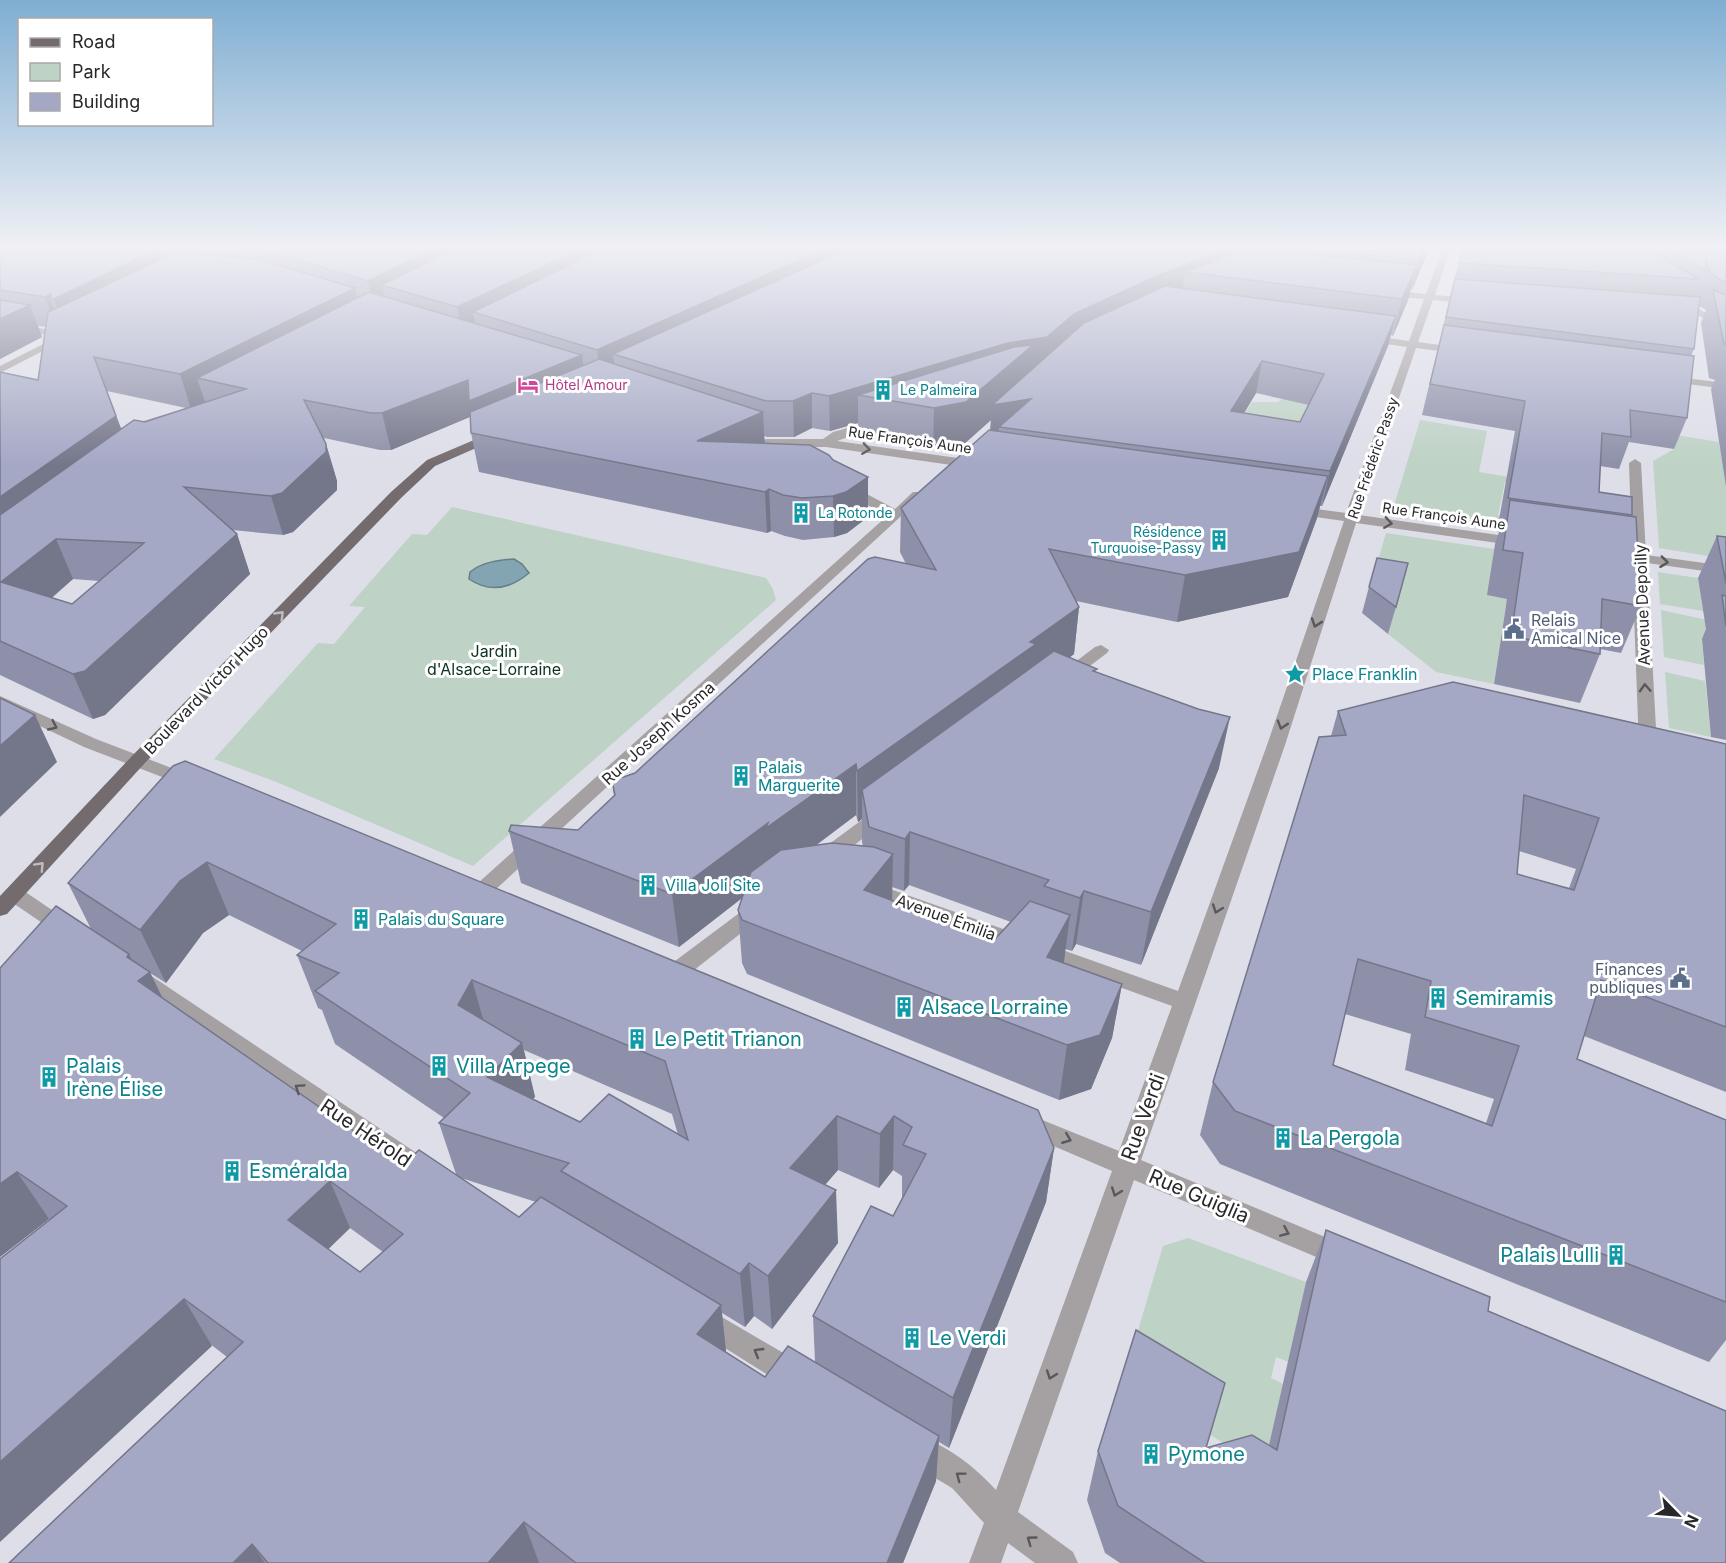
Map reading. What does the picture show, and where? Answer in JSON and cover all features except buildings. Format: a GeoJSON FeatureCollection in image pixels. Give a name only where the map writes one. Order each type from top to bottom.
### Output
{"type":"FeatureCollection","features":[{"type":"Feature","properties":{"kind":"main road","name":"Boulevard Victor Hugo"},"geometry":{"type":"LineString","coordinates":[[7,901],[138,760],[416,477],[431,463],[510,429]]}},
{"type":"Feature","properties":{"kind":"street","name":"Rue Frédéric Passy"},"geometry":{"type":"LineString","coordinates":[[1300,670],[1422,320]]}},
{"type":"Feature","properties":{"kind":"street"},"geometry":{"type":"LineString","coordinates":[[1711,320],[1726,329]]}},
{"type":"Feature","properties":{"kind":"street"},"geometry":{"type":"LineString","coordinates":[[0,324],[67,336]]}},
{"type":"Feature","properties":{"kind":"street"},"geometry":{"type":"LineString","coordinates":[[0,370],[77,331]]}},
{"type":"Feature","properties":{"kind":"street"},"geometry":{"type":"LineString","coordinates":[[1358,337],[1472,353]]}},
{"type":"Feature","properties":{"kind":"street"},"geometry":{"type":"LineString","coordinates":[[1657,377],[1726,386]]}},
{"type":"Feature","properties":{"kind":"street"},"geometry":{"type":"LineString","coordinates":[[826,443],[837,435],[892,418]]}},
{"type":"Feature","properties":{"kind":"street","name":"Rue François Aune"},"geometry":{"type":"LineString","coordinates":[[786,454],[762,442],[826,443],[961,457],[990,466]]}},
{"type":"Feature","properties":{"kind":"street"},"geometry":{"type":"LineString","coordinates":[[943,473],[961,457]]}},
{"type":"Feature","properties":{"kind":"street","name":"Avenue Depoilly"},"geometry":{"type":"LineString","coordinates":[[1635,463],[1648,747]]}},
{"type":"Feature","properties":{"kind":"street"},"geometry":{"type":"LineString","coordinates":[[838,483],[896,515]]}},
{"type":"Feature","properties":{"kind":"street","name":"Rue Joseph Kosma"},"geometry":{"type":"LineString","coordinates":[[451,888],[486,902],[927,487]]}},
{"type":"Feature","properties":{"kind":"street","name":"Rue François Aune"},"geometry":{"type":"LineString","coordinates":[[1278,508],[1534,544]]}},
{"type":"Feature","properties":{"kind":"street"},"geometry":{"type":"LineString","coordinates":[[1605,554],[1726,570]]}},
{"type":"Feature","properties":{"kind":"street"},"geometry":{"type":"LineString","coordinates":[[1054,685],[1101,650]]}},
{"type":"Feature","properties":{"kind":"street","name":"Rue Verdi"},"geometry":{"type":"LineString","coordinates":[[985,1563],[1276,746],[1300,670]]}},
{"type":"Feature","properties":{"kind":"street"},"geometry":{"type":"LineString","coordinates":[[0,701],[90,743],[213,790]]}},
{"type":"Feature","properties":{"kind":"street"},"geometry":{"type":"LineString","coordinates":[[830,875],[811,868],[895,805]]}},
{"type":"Feature","properties":{"kind":"street","name":"Avenue Émilia"},"geometry":{"type":"LineString","coordinates":[[850,882],[1184,1002]]}},
{"type":"Feature","properties":{"kind":"street"},"geometry":{"type":"LineString","coordinates":[[671,976],[773,897]]}},
{"type":"Feature","properties":{"kind":"street"},"geometry":{"type":"LineString","coordinates":[[7,901],[82,940]]}},
{"type":"Feature","properties":{"kind":"street","name":"Rue Hérold"},"geometry":{"type":"LineString","coordinates":[[121,967],[442,1185]]}},
{"type":"Feature","properties":{"kind":"street"},"geometry":{"type":"LineString","coordinates":[[649,968],[693,986]]}},
{"type":"Feature","properties":{"kind":"street","name":"Rue Guiglia"},"geometry":{"type":"LineString","coordinates":[[1002,1113],[1364,1265]]}},
{"type":"Feature","properties":{"kind":"street"},"geometry":{"type":"LineString","coordinates":[[683,1307],[813,1386]]}},
{"type":"Feature","properties":{"kind":"street"},"geometry":{"type":"LineString","coordinates":[[893,1435],[963,1477],[1000,1518],[1062,1563]]}},
{"type":"Feature","properties":{"kind":"green space"},"geometry":{"type":"Polygon","coordinates":[[[1288,394],[1319,402],[1295,451],[1240,420],[1252,402],[1278,402],[1288,394]]]}},
{"type":"Feature","properties":{"kind":"green space"},"geometry":{"type":"Polygon","coordinates":[[[1420,420],[1487,431],[1479,472],[1619,495],[1619,531],[1603,540],[1403,514],[1393,509],[1420,420]],[[1505,482],[1498,515],[1574,528],[1505,482]]]}},
{"type":"Feature","properties":{"kind":"green space"},"geometry":{"type":"Polygon","coordinates":[[[1676,435],[1719,442],[1726,487],[1726,559],[1659,548],[1653,461],[1674,449],[1676,435]]]}},
{"type":"Feature","properties":{"kind":"green space","name":"Jardin d'Alsace-Lorraine"},"geometry":{"type":"Polygon","coordinates":[[[452,507],[766,578],[773,589],[776,600],[473,866],[274,781],[214,759],[318,643],[334,644],[365,607],[349,606],[412,534],[427,535],[452,507]]]}},
{"type":"Feature","properties":{"kind":"green space"},"geometry":{"type":"Polygon","coordinates":[[[1386,533],[1494,549],[1488,595],[1583,613],[1506,604],[1494,684],[1436,672],[1388,634],[1400,589],[1373,578],[1386,533]]]}},
{"type":"Feature","properties":{"kind":"green space"},"geometry":{"type":"Polygon","coordinates":[[[1658,572],[1698,578],[1703,611],[1660,604],[1658,572]]]}},
{"type":"Feature","properties":{"kind":"green space"},"geometry":{"type":"Polygon","coordinates":[[[1661,610],[1726,624],[1702,639],[1704,665],[1664,657],[1661,610]]]}},
{"type":"Feature","properties":{"kind":"green space"},"geometry":{"type":"Polygon","coordinates":[[[1665,672],[1705,681],[1711,737],[1669,728],[1665,672]]]}},
{"type":"Feature","properties":{"kind":"green space"},"geometry":{"type":"Polygon","coordinates":[[[1188,1238],[1306,1282],[1289,1362],[1276,1357],[1271,1378],[1283,1384],[1264,1468],[1123,1381],[1163,1246],[1188,1238]]]}},
{"type":"Feature","properties":{"kind":"water"},"geometry":{"type":"Polygon","coordinates":[[[514,559],[522,564],[529,573],[515,582],[493,588],[477,584],[469,579],[470,572],[480,566],[514,559]]]}},
{"type":"Feature","properties":{"kind":"place","name":"Hôtel Amour"},"geometry":{"type":"Point","coordinates":[528,385]}},
{"type":"Feature","properties":{"kind":"place","name":"Le Palmeira"},"geometry":{"type":"Point","coordinates":[883,390]}},
{"type":"Feature","properties":{"kind":"place","name":"La Rotonde"},"geometry":{"type":"Point","coordinates":[801,513]}},
{"type":"Feature","properties":{"kind":"place","name":"Résidence Turquoise-Passy"},"geometry":{"type":"Point","coordinates":[1219,540]}},
{"type":"Feature","properties":{"kind":"place","name":"Relais Amical Nice"},"geometry":{"type":"Point","coordinates":[1514,629]}},
{"type":"Feature","properties":{"kind":"place","name":"Place Franklin"},"geometry":{"type":"Point","coordinates":[1295,674]}},
{"type":"Feature","properties":{"kind":"place","name":"Palais Marguerite"},"geometry":{"type":"Point","coordinates":[741,776]}},
{"type":"Feature","properties":{"kind":"place","name":"Villa Joli Site"},"geometry":{"type":"Point","coordinates":[648,885]}},
{"type":"Feature","properties":{"kind":"place","name":"Palais du Square"},"geometry":{"type":"Point","coordinates":[361,919]}},
{"type":"Feature","properties":{"kind":"place","name":"Finances publiques"},"geometry":{"type":"Point","coordinates":[1680,978]}},
{"type":"Feature","properties":{"kind":"place","name":"Semiramis"},"geometry":{"type":"Point","coordinates":[1438,998]}},
{"type":"Feature","properties":{"kind":"place","name":"Alsace Lorraine"},"geometry":{"type":"Point","coordinates":[904,1007]}},
{"type":"Feature","properties":{"kind":"place","name":"Le Petit Trianon"},"geometry":{"type":"Point","coordinates":[637,1039]}},
{"type":"Feature","properties":{"kind":"place","name":"Villa Arpege"},"geometry":{"type":"Point","coordinates":[439,1066]}},
{"type":"Feature","properties":{"kind":"place","name":"Palais Irène Élise"},"geometry":{"type":"Point","coordinates":[49,1077]}},
{"type":"Feature","properties":{"kind":"place","name":"La Pergola"},"geometry":{"type":"Point","coordinates":[1283,1138]}},
{"type":"Feature","properties":{"kind":"place","name":"Esméralda"},"geometry":{"type":"Point","coordinates":[232,1171]}},
{"type":"Feature","properties":{"kind":"place","name":"Palais Lulli"},"geometry":{"type":"Point","coordinates":[1616,1255]}},
{"type":"Feature","properties":{"kind":"place","name":"Le Verdi"},"geometry":{"type":"Point","coordinates":[912,1338]}},
{"type":"Feature","properties":{"kind":"place","name":"Pymone"},"geometry":{"type":"Point","coordinates":[1151,1454]}}]}
